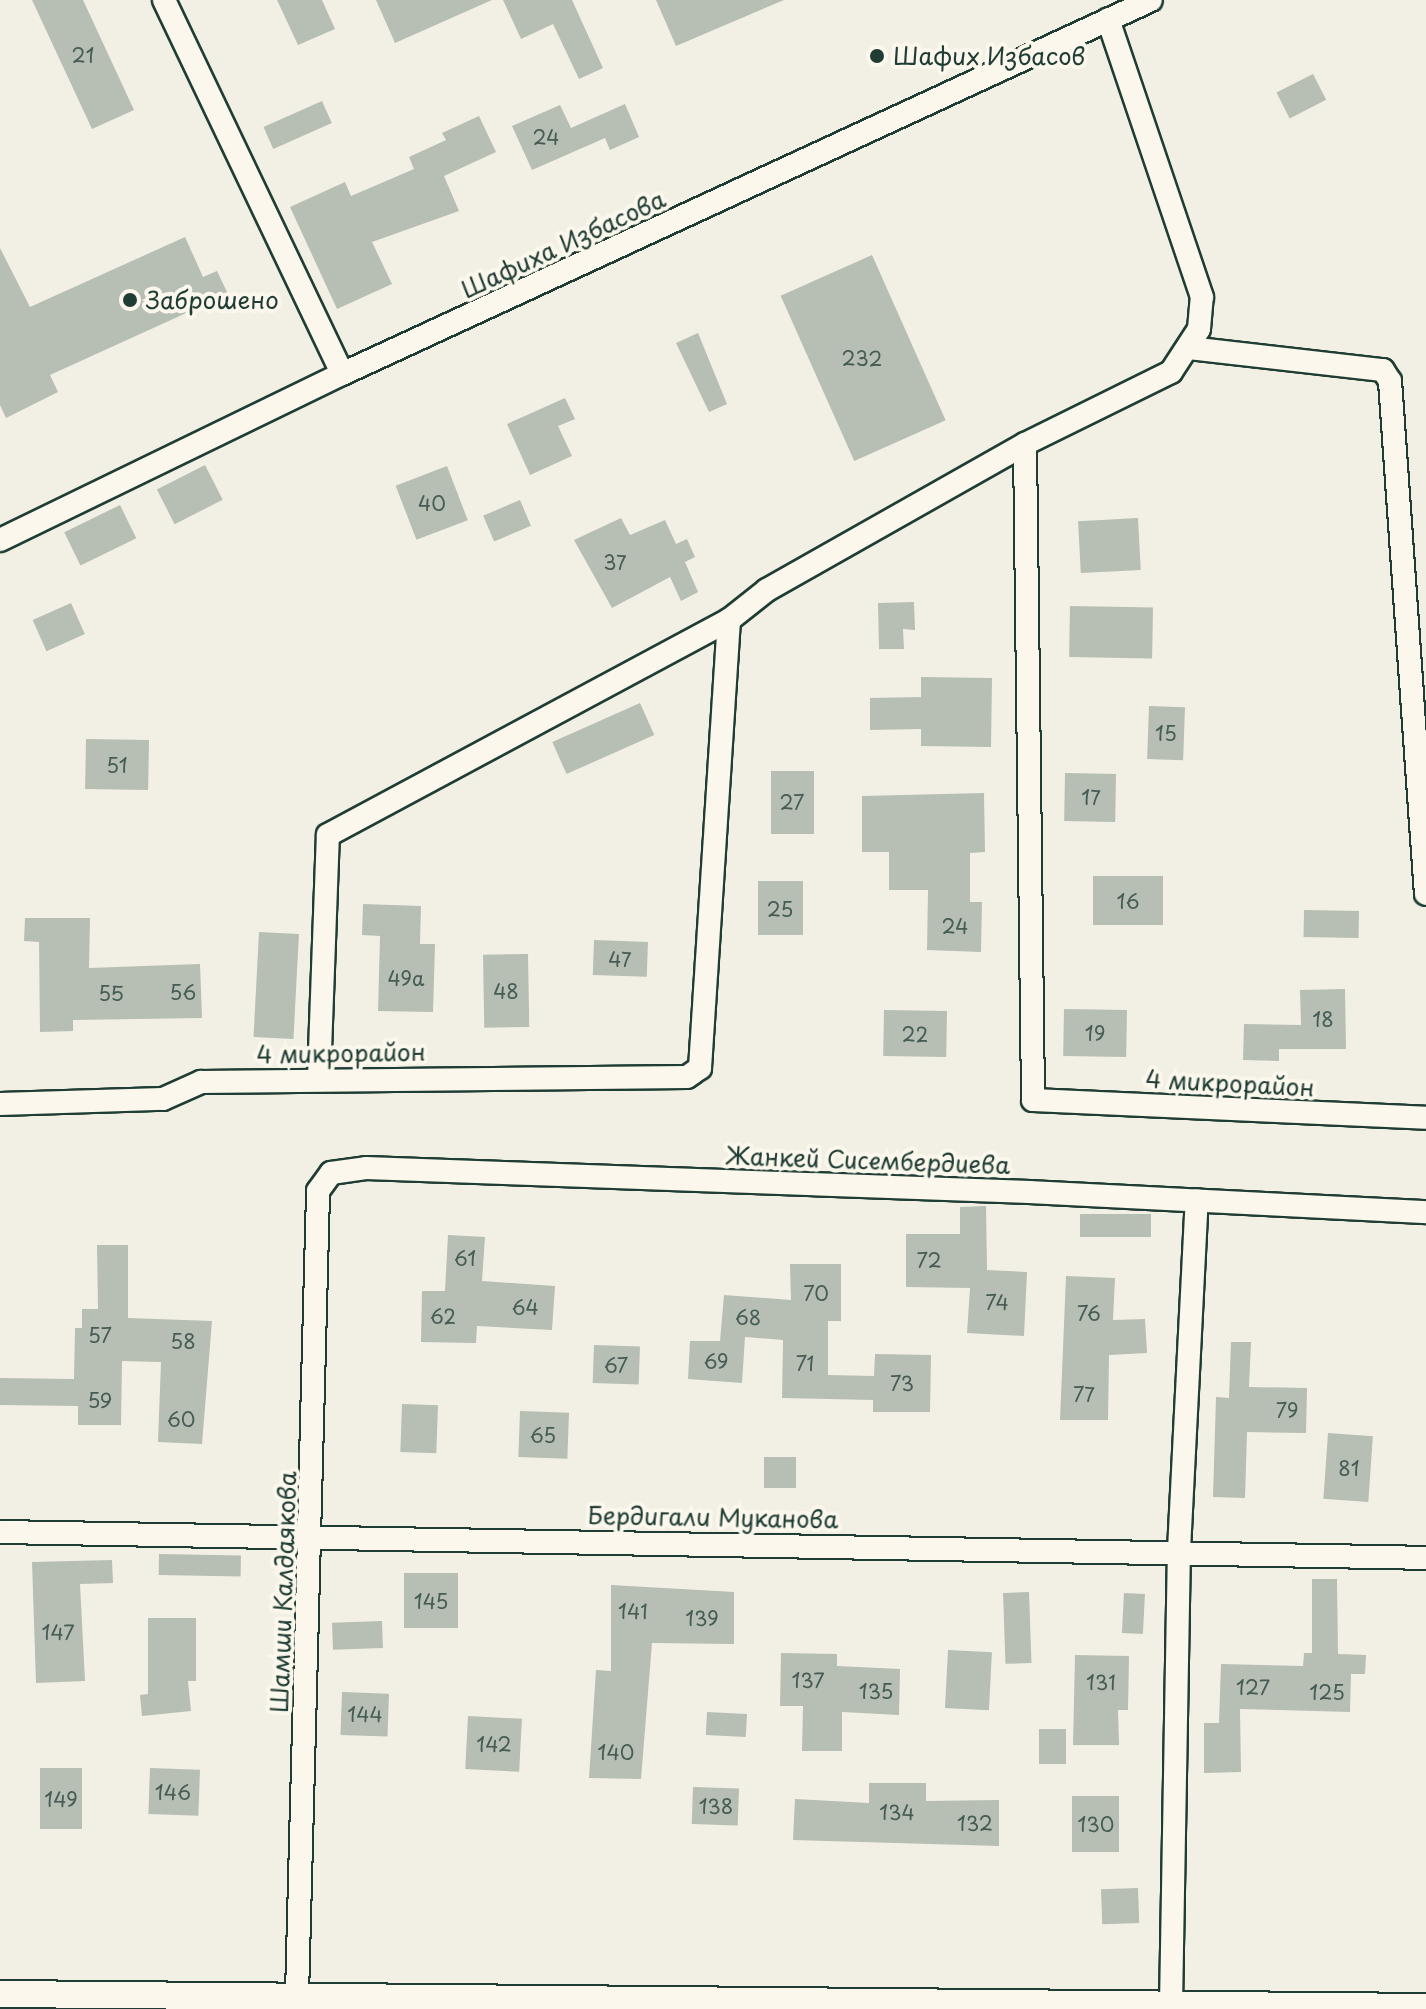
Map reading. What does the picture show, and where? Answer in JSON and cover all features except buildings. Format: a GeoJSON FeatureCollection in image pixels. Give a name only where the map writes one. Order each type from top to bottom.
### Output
{"type":"FeatureCollection","features":[{"type":"Feature","properties":{"kind":"street"},"geometry":{"type":"LineString","coordinates":[[164,0],[342,374]]}},
{"type":"Feature","properties":{"kind":"street","name":"Шафиха Избасова"},"geometry":{"type":"LineString","coordinates":[[0,540],[342,374],[1151,0]]}},
{"type":"Feature","properties":{"kind":"street"},"geometry":{"type":"LineString","coordinates":[[319,1078],[328,835],[729,620],[767,590],[1025,444],[1171,372],[1189,348],[1199,329],[1202,297],[1108,19]]}},
{"type":"Feature","properties":{"kind":"street"},"geometry":{"type":"LineString","coordinates":[[1189,348],[1383,370],[1390,381],[1426,894]]}},
{"type":"Feature","properties":{"kind":"street","name":"4 микрорайон"},"geometry":{"type":"LineString","coordinates":[[1025,444],[1033,1100],[1426,1118]]}},
{"type":"Feature","properties":{"kind":"street","name":"4 микрорайон"},"geometry":{"type":"LineString","coordinates":[[0,1104],[163,1099],[201,1082],[319,1078],[687,1077],[700,1068],[702,1052],[729,620]]}},
{"type":"Feature","properties":{"kind":"street","name":"Жанкей Сисембердиева"},"geometry":{"type":"LineString","coordinates":[[318,1191],[331,1173],[366,1168],[1197,1200],[1426,1212]]}},
{"type":"Feature","properties":{"kind":"street","name":"Шамши Калдаякова"},"geometry":{"type":"LineString","coordinates":[[297,1995],[312,1537],[318,1191]]}},
{"type":"Feature","properties":{"kind":"street"},"geometry":{"type":"LineString","coordinates":[[1171,2005],[1179,1550],[1197,1200]]}},
{"type":"Feature","properties":{"kind":"street","name":"Бердигали Муканова"},"geometry":{"type":"LineString","coordinates":[[0,1532],[1179,1550],[1426,1558]]}},
{"type":"Feature","properties":{"kind":"street"},"geometry":{"type":"LineString","coordinates":[[0,1994],[297,1995],[956,2007],[1426,2007]]}},
{"type":"Feature","properties":{"kind":"place","name":"Шафих Избасов"},"geometry":{"type":"Point","coordinates":[877,56]}},
{"type":"Feature","properties":{"kind":"place","name":"Заброшено"},"geometry":{"type":"Point","coordinates":[130,300]}}]}
